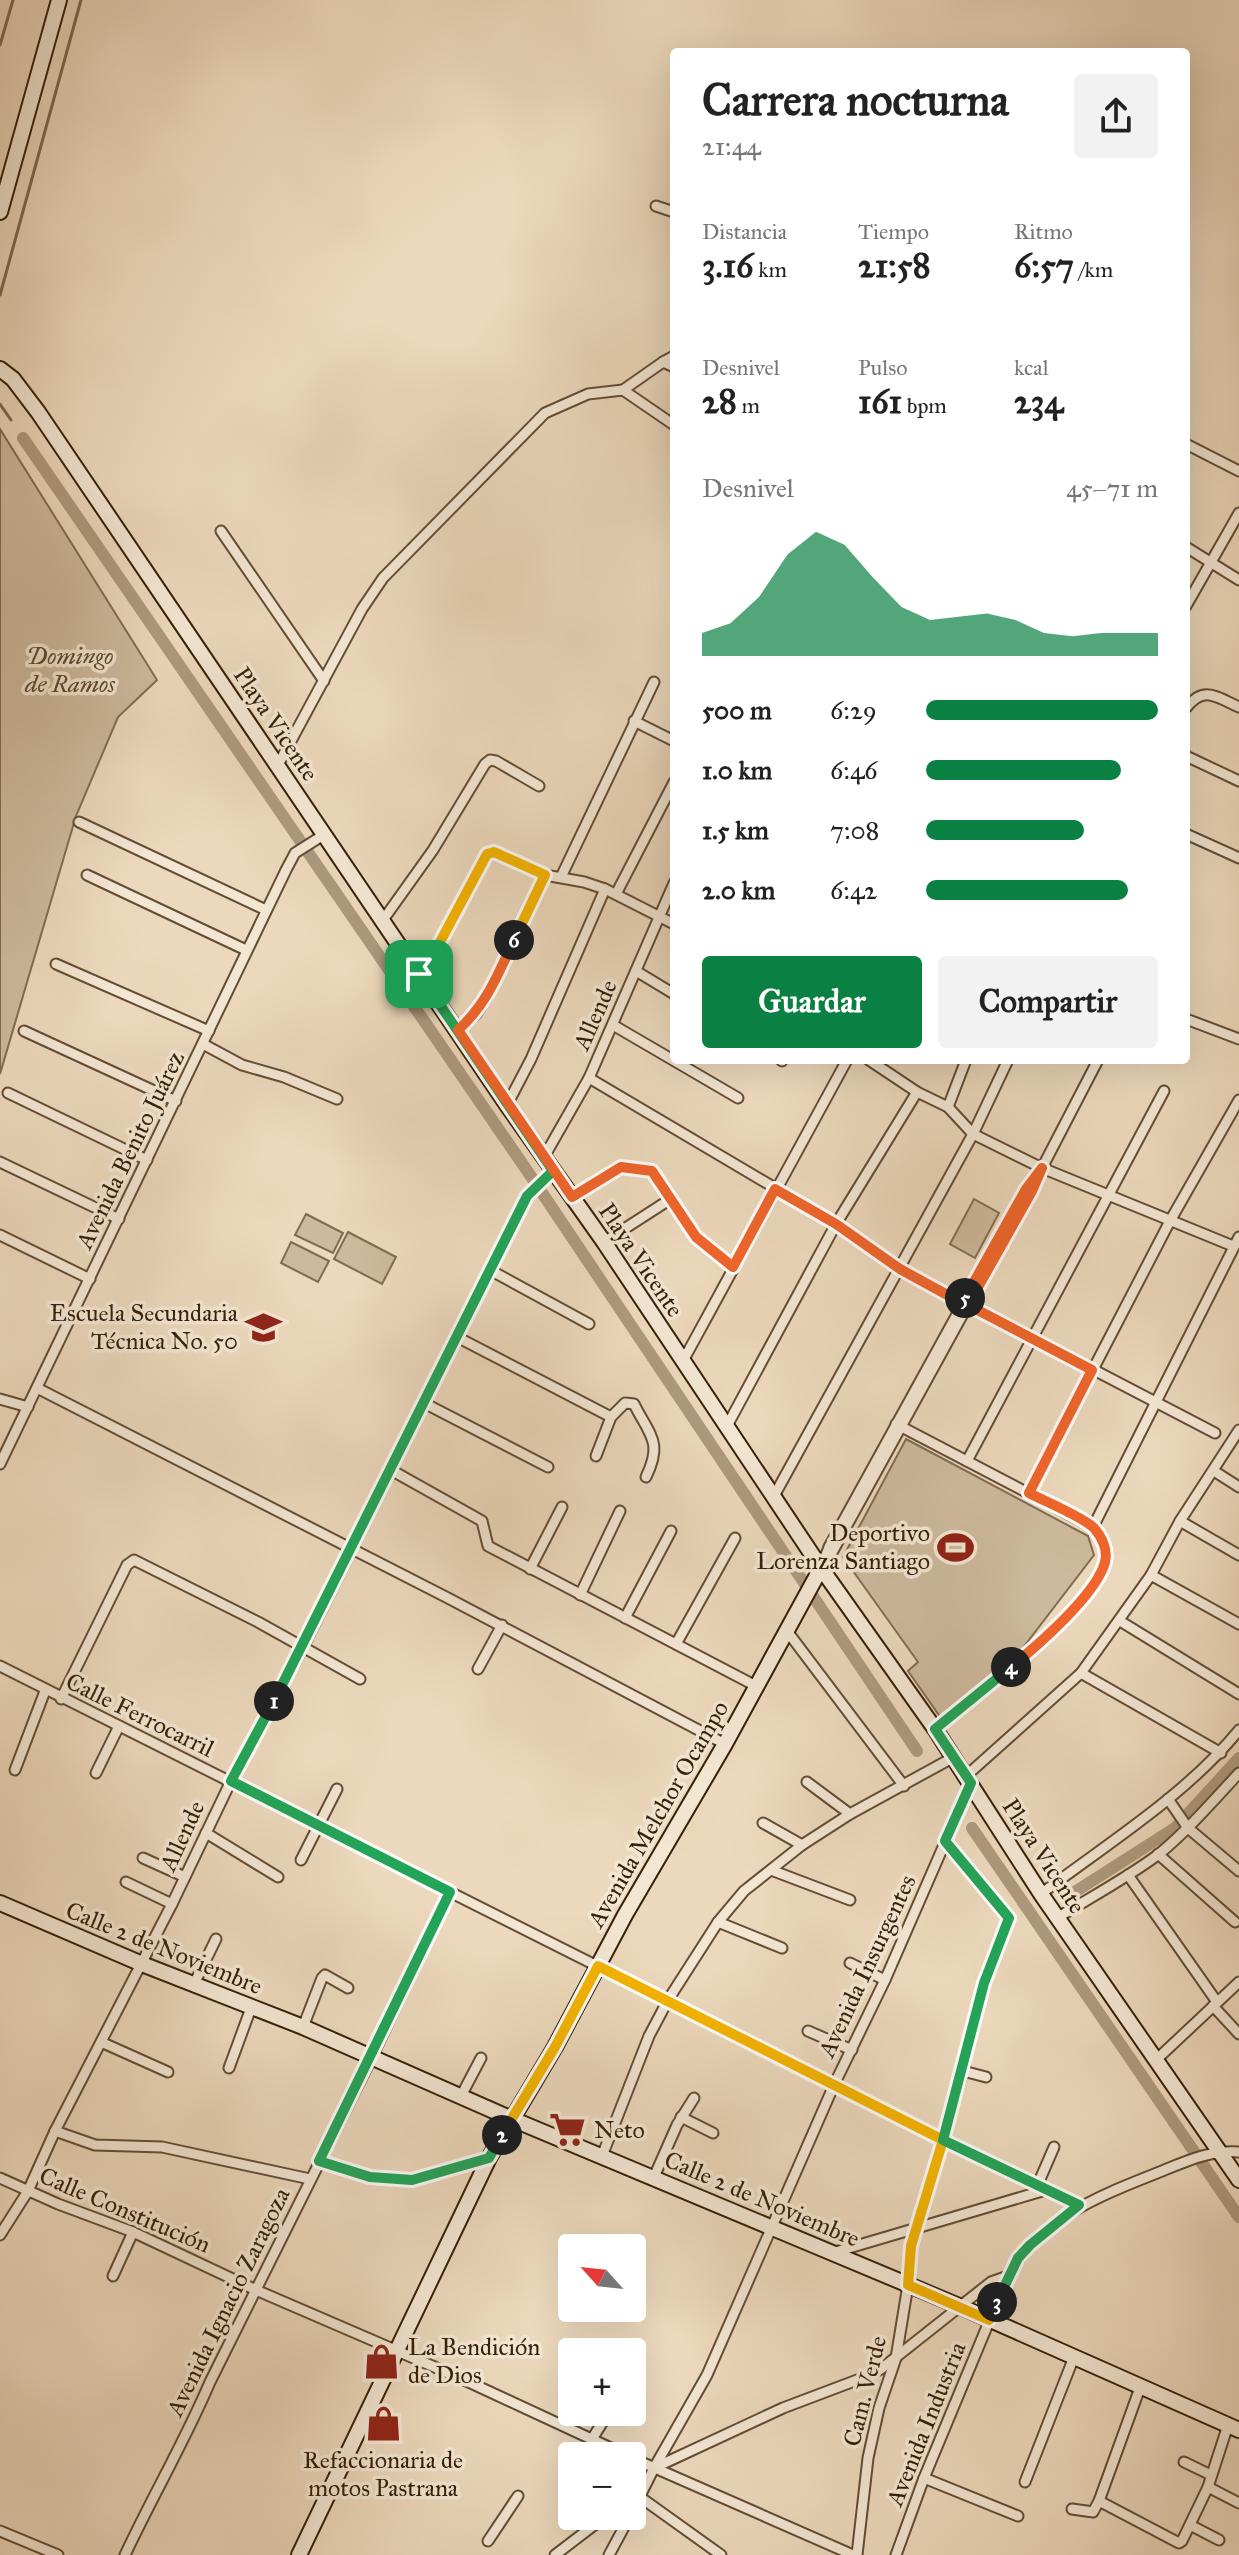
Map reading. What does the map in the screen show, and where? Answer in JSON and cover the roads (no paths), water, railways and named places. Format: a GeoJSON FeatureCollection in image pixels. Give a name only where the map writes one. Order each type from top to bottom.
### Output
{"type":"FeatureCollection","features":[{"type":"Feature","properties":{"kind":"main road"},"geometry":{"type":"LineString","coordinates":[[0,212],[59,0]]}},
{"type":"Feature","properties":{"kind":"main road","name":"Playa Vicente"},"geometry":{"type":"LineString","coordinates":[[0,369],[13,379],[38,412],[544,1157],[547,1175],[572,1197],[604,1242],[821,1568],[954,1757],[1057,1918],[1239,2180]]}},
{"type":"Feature","properties":{"kind":"main road","name":"Avenida Melchor Ocampo"},"geometry":{"type":"LineString","coordinates":[[300,2555],[489,2158],[555,2047],[821,1568]]}},
{"type":"Feature","properties":{"kind":"main road","name":"Calle 2 de Noviembre"},"geometry":{"type":"LineString","coordinates":[[0,1903],[142,1964],[303,2027],[512,2119],[959,2306],[1233,2427]]}},
{"type":"Feature","properties":{"kind":"street"},"geometry":{"type":"LineString","coordinates":[[656,206],[670,211]]}},
{"type":"Feature","properties":{"kind":"street"},"geometry":{"type":"LineString","coordinates":[[278,765],[362,609],[383,578],[545,413],[588,394],[623,390],[670,358]]}},
{"type":"Feature","properties":{"kind":"street"},"geometry":{"type":"LineString","coordinates":[[663,362],[670,365]]}},
{"type":"Feature","properties":{"kind":"street"},"geometry":{"type":"LineString","coordinates":[[623,390],[670,422]]}},
{"type":"Feature","properties":{"kind":"street"},"geometry":{"type":"LineString","coordinates":[[1190,446],[1239,471]]}},
{"type":"Feature","properties":{"kind":"street"},"geometry":{"type":"LineString","coordinates":[[1190,598],[1239,513]]}},
{"type":"Feature","properties":{"kind":"street"},"geometry":{"type":"LineString","coordinates":[[221,531],[324,681]]}},
{"type":"Feature","properties":{"kind":"street"},"geometry":{"type":"LineString","coordinates":[[1190,549],[1239,580]]}},
{"type":"Feature","properties":{"kind":"street"},"geometry":{"type":"LineString","coordinates":[[561,877],[654,682]]}},
{"type":"Feature","properties":{"kind":"street"},"geometry":{"type":"LineString","coordinates":[[1190,703],[1195,697],[1210,693],[1239,707]]}},
{"type":"Feature","properties":{"kind":"street"},"geometry":{"type":"LineString","coordinates":[[634,721],[670,739]]}},
{"type":"Feature","properties":{"kind":"street"},"geometry":{"type":"LineString","coordinates":[[1190,758],[1239,781]]}},
{"type":"Feature","properties":{"kind":"street"},"geometry":{"type":"LineString","coordinates":[[383,920],[433,850],[485,764],[490,760],[496,761],[539,786]]}},
{"type":"Feature","properties":{"kind":"street"},"geometry":{"type":"LineString","coordinates":[[616,894],[670,790]]}},
{"type":"Feature","properties":{"kind":"street"},"geometry":{"type":"LineString","coordinates":[[79,822],[266,910]]}},
{"type":"Feature","properties":{"kind":"street","name":"Avenida Benito Juárez"},"geometry":{"type":"LineString","coordinates":[[0,1464],[295,853],[325,834]]}},
{"type":"Feature","properties":{"kind":"street"},"geometry":{"type":"LineString","coordinates":[[1190,836],[1239,858]]}},
{"type":"Feature","properties":{"kind":"street"},"geometry":{"type":"LineString","coordinates":[[419,974],[439,944],[487,854],[494,852],[545,875],[605,889],[670,922]]}},
{"type":"Feature","properties":{"kind":"street"},"geometry":{"type":"LineString","coordinates":[[87,875],[246,950]]}},
{"type":"Feature","properties":{"kind":"street"},"geometry":{"type":"LineString","coordinates":[[458,1030],[476,1014],[486,999],[545,875]]}},
{"type":"Feature","properties":{"kind":"street"},"geometry":{"type":"LineString","coordinates":[[507,1105],[531,1059],[605,889]]}},
{"type":"Feature","properties":{"kind":"street","name":"Allende"},"geometry":{"type":"LineString","coordinates":[[544,1157],[589,1078],[670,892]]}},
{"type":"Feature","properties":{"kind":"street"},"geometry":{"type":"LineString","coordinates":[[56,964],[209,1031]]}},
{"type":"Feature","properties":{"kind":"street"},"geometry":{"type":"LineString","coordinates":[[636,971],[670,992]]}},
{"type":"Feature","properties":{"kind":"street"},"geometry":{"type":"LineString","coordinates":[[1190,1021],[1239,1039]]}},
{"type":"Feature","properties":{"kind":"street"},"geometry":{"type":"LineString","coordinates":[[613,1025],[670,1058]]}},
{"type":"Feature","properties":{"kind":"street"},"geometry":{"type":"LineString","coordinates":[[24,1031],[176,1101]]}},
{"type":"Feature","properties":{"kind":"street"},"geometry":{"type":"LineString","coordinates":[[203,1044],[242,1065],[284,1077],[337,1099]]}},
{"type":"Feature","properties":{"kind":"street"},"geometry":{"type":"LineString","coordinates":[[680,1064],[738,1098]]}},
{"type":"Feature","properties":{"kind":"street"},"geometry":{"type":"LineString","coordinates":[[683,1361],[845,1064]]}},
{"type":"Feature","properties":{"kind":"street"},"geometry":{"type":"LineString","coordinates":[[875,1064],[917,1092],[948,1107],[973,1134],[1042,1168],[1233,1246]]}},
{"type":"Feature","properties":{"kind":"street"},"geometry":{"type":"LineString","coordinates":[[948,1107],[964,1064]]}},
{"type":"Feature","properties":{"kind":"street"},"geometry":{"type":"LineString","coordinates":[[774,1496],[973,1134],[1006,1064]]}},
{"type":"Feature","properties":{"kind":"street"},"geometry":{"type":"LineString","coordinates":[[821,1568],[829,1547],[899,1425],[1026,1189],[1042,1168],[1096,1064]]}},
{"type":"Feature","properties":{"kind":"street"},"geometry":{"type":"LineString","coordinates":[[589,1078],[836,1224],[900,1269],[1215,1433]]}},
{"type":"Feature","properties":{"kind":"street"},"geometry":{"type":"LineString","coordinates":[[967,1461],[1164,1091]]}},
{"type":"Feature","properties":{"kind":"street"},"geometry":{"type":"LineString","coordinates":[[727,1426],[836,1224],[917,1092]]}},
{"type":"Feature","properties":{"kind":"street"},"geometry":{"type":"LineString","coordinates":[[8,1093],[147,1160]]}},
{"type":"Feature","properties":{"kind":"street"},"geometry":{"type":"LineString","coordinates":[[1029,1493],[1170,1221],[1239,1100]]}},
{"type":"Feature","properties":{"kind":"street"},"geometry":{"type":"LineString","coordinates":[[0,1162],[119,1219]]}},
{"type":"Feature","properties":{"kind":"street"},"geometry":{"type":"LineString","coordinates":[[572,1197],[621,1167],[652,1171],[696,1237],[733,1267]]}},
{"type":"Feature","properties":{"kind":"street","name":"Allende"},"geometry":{"type":"LineString","coordinates":[[0,2235],[28,2191],[55,2131],[142,1964],[231,1781],[302,1649],[527,1196],[547,1175]]}},
{"type":"Feature","properties":{"kind":"street"},"geometry":{"type":"LineString","coordinates":[[604,1242],[669,1200]]}},
{"type":"Feature","properties":{"kind":"street"},"geometry":{"type":"LineString","coordinates":[[0,1235],[90,1279]]}},
{"type":"Feature","properties":{"kind":"street"},"geometry":{"type":"LineString","coordinates":[[1093,1527],[1239,1237]]}},
{"type":"Feature","properties":{"kind":"street"},"geometry":{"type":"LineString","coordinates":[[490,1270],[589,1324]]}},
{"type":"Feature","properties":{"kind":"street"},"geometry":{"type":"LineString","coordinates":[[457,1337],[611,1417]]}},
{"type":"Feature","properties":{"kind":"street"},"geometry":{"type":"LineString","coordinates":[[37,1388],[502,1625],[725,1744]]}},
{"type":"Feature","properties":{"kind":"street"},"geometry":{"type":"LineString","coordinates":[[0,1399],[28,1407]]}},
{"type":"Feature","properties":{"kind":"street"},"geometry":{"type":"LineString","coordinates":[[424,1403],[548,1467]]}},
{"type":"Feature","properties":{"kind":"street"},"geometry":{"type":"LineString","coordinates":[[596,1456],[611,1417],[625,1403],[634,1404],[656,1447],[655,1458],[646,1477]]}},
{"type":"Feature","properties":{"kind":"street"},"geometry":{"type":"LineString","coordinates":[[899,1425],[1093,1527],[1106,1549],[1106,1560],[1091,1588],[1027,1654],[935,1729]]}},
{"type":"Feature","properties":{"kind":"street"},"geometry":{"type":"LineString","coordinates":[[968,1779],[1081,1673],[1151,1575],[1180,1521],[1239,1430]]}},
{"type":"Feature","properties":{"kind":"street"},"geometry":{"type":"LineString","coordinates":[[391,1470],[482,1521],[488,1546],[756,1686]]}},
{"type":"Feature","properties":{"kind":"street"},"geometry":{"type":"LineString","coordinates":[[1214,1471],[1239,1487]]}},
{"type":"Feature","properties":{"kind":"street"},"geometry":{"type":"LineString","coordinates":[[530,1569],[562,1507]]}},
{"type":"Feature","properties":{"kind":"street"},"geometry":{"type":"LineString","coordinates":[[580,1595],[620,1511]]}},
{"type":"Feature","properties":{"kind":"street"},"geometry":{"type":"LineString","coordinates":[[1180,1521],[1239,1555]]}},
{"type":"Feature","properties":{"kind":"street"},"geometry":{"type":"LineString","coordinates":[[625,1618],[671,1531]]}},
{"type":"Feature","properties":{"kind":"street"},"geometry":{"type":"LineString","coordinates":[[676,1644],[735,1538]]}},
{"type":"Feature","properties":{"kind":"street"},"geometry":{"type":"LineString","coordinates":[[61,1699],[127,1565],[134,1560],[258,1622],[360,1679]]}},
{"type":"Feature","properties":{"kind":"street"},"geometry":{"type":"LineString","coordinates":[[1151,1575],[1239,1624]]}},
{"type":"Feature","properties":{"kind":"street"},"geometry":{"type":"LineString","coordinates":[[1120,1621],[1239,1694]]}},
{"type":"Feature","properties":{"kind":"street"},"geometry":{"type":"LineString","coordinates":[[478,1669],[502,1625]]}},
{"type":"Feature","properties":{"kind":"street"},"geometry":{"type":"LineString","coordinates":[[787,1631],[904,1786]]}},
{"type":"Feature","properties":{"kind":"street","name":"Calle Ferrocarril"},"geometry":{"type":"LineString","coordinates":[[0,1666],[943,2140],[1079,2205]]}},
{"type":"Feature","properties":{"kind":"street"},"geometry":{"type":"LineString","coordinates":[[1081,1673],[1221,1753]]}},
{"type":"Feature","properties":{"kind":"street"},"geometry":{"type":"LineString","coordinates":[[15,1770],[45,1691]]}},
{"type":"Feature","properties":{"kind":"street"},"geometry":{"type":"LineString","coordinates":[[96,1773],[119,1726]]}},
{"type":"Feature","properties":{"kind":"street"},"geometry":{"type":"LineString","coordinates":[[1041,1894],[1170,1802],[1221,1753],[1239,1730]]}},
{"type":"Feature","properties":{"kind":"street"},"geometry":{"type":"LineString","coordinates":[[602,2156],[649,2036],[668,2000],[718,1922],[744,1891],[802,1845],[850,1814],[954,1757]]}},
{"type":"Feature","properties":{"kind":"street"},"geometry":{"type":"LineString","coordinates":[[1057,1918],[1158,1854],[1239,1773]]}},
{"type":"Feature","properties":{"kind":"street","name":"Avenida Insurgentes"},"geometry":{"type":"LineString","coordinates":[[646,2482],[707,2375],[834,2085],[885,1980],[945,1841],[968,1779]]}},
{"type":"Feature","properties":{"kind":"street"},"geometry":{"type":"LineString","coordinates":[[807,1782],[850,1814]]}},
{"type":"Feature","properties":{"kind":"street"},"geometry":{"type":"LineString","coordinates":[[301,1860],[337,1789]]}},
{"type":"Feature","properties":{"kind":"street"},"geometry":{"type":"LineString","coordinates":[[1170,1802],[1186,1826],[1239,1871]]}},
{"type":"Feature","properties":{"kind":"street"},"geometry":{"type":"LineString","coordinates":[[763,1823],[802,1845]]}},
{"type":"Feature","properties":{"kind":"street"},"geometry":{"type":"LineString","coordinates":[[206,1833],[278,1877]]}},
{"type":"Feature","properties":{"kind":"street","name":"Cam. Verde"},"geometry":{"type":"LineString","coordinates":[[855,2555],[873,2433],[896,2358],[911,2246],[963,2071],[967,2042],[984,1983],[1009,1918],[945,1841]]}},
{"type":"Feature","properties":{"kind":"street"},"geometry":{"type":"LineString","coordinates":[[1158,1854],[1235,1922]]}},
{"type":"Feature","properties":{"kind":"street"},"geometry":{"type":"LineString","coordinates":[[143,1858],[185,1877]]}},
{"type":"Feature","properties":{"kind":"street"},"geometry":{"type":"LineString","coordinates":[[771,1870],[850,1900]]}},
{"type":"Feature","properties":{"kind":"street"},"geometry":{"type":"LineString","coordinates":[[1128,1875],[1215,2004],[1239,2034]]}},
{"type":"Feature","properties":{"kind":"street"},"geometry":{"type":"LineString","coordinates":[[126,1882],[172,1904]]}},
{"type":"Feature","properties":{"kind":"street","name":"Avenida Ignacio Zaragoza"},"geometry":{"type":"LineString","coordinates":[[125,2555],[155,2490],[194,2421],[450,1892]]}},
{"type":"Feature","properties":{"kind":"street"},"geometry":{"type":"LineString","coordinates":[[718,1922],[782,1948]]}},
{"type":"Feature","properties":{"kind":"street"},"geometry":{"type":"LineString","coordinates":[[194,1984],[216,1939]]}},
{"type":"Feature","properties":{"kind":"street"},"geometry":{"type":"LineString","coordinates":[[850,1963],[885,1980]]}},
{"type":"Feature","properties":{"kind":"street"},"geometry":{"type":"LineString","coordinates":[[303,2027],[325,1975],[348,1988]]}},
{"type":"Feature","properties":{"kind":"street"},"geometry":{"type":"LineString","coordinates":[[1156,2060],[1239,1982]]}},
{"type":"Feature","properties":{"kind":"street"},"geometry":{"type":"LineString","coordinates":[[229,2068],[251,2008]]}},
{"type":"Feature","properties":{"kind":"street"},"geometry":{"type":"LineString","coordinates":[[808,2031],[852,2050]]}},
{"type":"Feature","properties":{"kind":"street"},"geometry":{"type":"LineString","coordinates":[[101,2042],[168,2072]]}},
{"type":"Feature","properties":{"kind":"street"},"geometry":{"type":"LineString","coordinates":[[461,2096],[481,2058]]}},
{"type":"Feature","properties":{"kind":"street"},"geometry":{"type":"LineString","coordinates":[[963,2071],[986,2077]]}},
{"type":"Feature","properties":{"kind":"street"},"geometry":{"type":"LineString","coordinates":[[654,2177],[681,2117],[694,2098]]}},
{"type":"Feature","properties":{"kind":"street"},"geometry":{"type":"LineString","coordinates":[[681,2117],[713,2133]]}},
{"type":"Feature","properties":{"kind":"street"},"geometry":{"type":"LineString","coordinates":[[55,2131],[95,2145],[162,2147],[310,2179]]}},
{"type":"Feature","properties":{"kind":"street"},"geometry":{"type":"LineString","coordinates":[[1038,2184],[1054,2147]]}},
{"type":"Feature","properties":{"kind":"street"},"geometry":{"type":"LineString","coordinates":[[1216,2151],[1239,2152]]}},
{"type":"Feature","properties":{"kind":"street","name":"Avenida Industria"},"geometry":{"type":"LineString","coordinates":[[896,2555],[924,2478],[1008,2276],[1030,2245],[1079,2205],[1216,2151]]}},
{"type":"Feature","properties":{"kind":"street"},"geometry":{"type":"LineString","coordinates":[[319,2161],[370,2177],[412,2180],[489,2158]]}},
{"type":"Feature","properties":{"kind":"street","name":"Calle Constitución"},"geometry":{"type":"LineString","coordinates":[[0,2178],[133,2232],[598,2442]]}},
{"type":"Feature","properties":{"kind":"street"},"geometry":{"type":"LineString","coordinates":[[832,2253],[1049,2189]]}},
{"type":"Feature","properties":{"kind":"street"},"geometry":{"type":"LineString","coordinates":[[113,2276],[133,2232]]}},
{"type":"Feature","properties":{"kind":"street"},"geometry":{"type":"LineString","coordinates":[[654,2468],[783,2408],[865,2377],[896,2358],[991,2282],[1008,2276]]}},
{"type":"Feature","properties":{"kind":"street"},"geometry":{"type":"LineString","coordinates":[[1025,2482],[1074,2357]]}},
{"type":"Feature","properties":{"kind":"street"},"geometry":{"type":"LineString","coordinates":[[1072,2509],[1093,2512],[1141,2385]]}},
{"type":"Feature","properties":{"kind":"street"},"geometry":{"type":"LineString","coordinates":[[592,2439],[600,2426]]}},
{"type":"Feature","properties":{"kind":"street"},"geometry":{"type":"LineString","coordinates":[[1099,2501],[1179,2543],[1192,2526],[1233,2427]]}},
{"type":"Feature","properties":{"kind":"street"},"geometry":{"type":"LineString","coordinates":[[1184,2462],[1211,2475]]}},
{"type":"Feature","properties":{"kind":"street","name":"Calle Constitución"},"geometry":{"type":"LineString","coordinates":[[646,2464],[855,2555]]}},
{"type":"Feature","properties":{"kind":"street"},"geometry":{"type":"LineString","coordinates":[[924,2478],[1018,2516]]}},
{"type":"Feature","properties":{"kind":"street"},"geometry":{"type":"LineString","coordinates":[[1208,2487],[1239,2503]]}},
{"type":"Feature","properties":{"kind":"street"},"geometry":{"type":"LineString","coordinates":[[488,2541],[518,2496]]}},
{"type":"Feature","properties":{"kind":"street"},"geometry":{"type":"LineString","coordinates":[[646,2500],[721,2555]]}},
{"type":"Feature","properties":{"kind":"street"},"geometry":{"type":"LineString","coordinates":[[1192,2526],[1219,2540]]}},
{"type":"Feature","properties":{"kind":"street"},"geometry":{"type":"LineString","coordinates":[[555,2555],[588,2530]]}},
{"type":"Feature","properties":{"kind":"street","name":"Avenida Insurgentes"},"geometry":{"type":"LineString","coordinates":[[611,2554],[623,2530]]}},
{"type":"Feature","properties":{"kind":"street"},"geometry":{"type":"LineString","coordinates":[[0,2531],[58,2555]]}},
{"type":"Feature","properties":{"kind":"waterway"},"geometry":{"type":"LineString","coordinates":[[0,45],[13,0]]}},
{"type":"Feature","properties":{"kind":"waterway"},"geometry":{"type":"LineString","coordinates":[[0,295],[81,0]]}},
{"type":"Feature","properties":{"kind":"waterway"},"geometry":{"type":"LineString","coordinates":[[0,404],[11,420]]}},
{"type":"Feature","properties":{"kind":"waterway"},"geometry":{"type":"LineString","coordinates":[[23,438],[528,1172],[917,1751]]}},
{"type":"Feature","properties":{"kind":"waterway"},"geometry":{"type":"LineString","coordinates":[[1070,1895],[1175,1828],[1239,1758]]}},
{"type":"Feature","properties":{"kind":"waterway"},"geometry":{"type":"LineString","coordinates":[[972,1828],[1239,2217]]}},
{"type":"Feature","properties":{"kind":"place","name":"Escuela Secundaria Técnica No. 50"},"geometry":{"type":"Point","coordinates":[264,1327]}},
{"type":"Feature","properties":{"kind":"place","name":"Deportivo Lorenza Santiago"},"geometry":{"type":"Point","coordinates":[956,1547]}},
{"type":"Feature","properties":{"kind":"place","name":"Neto"},"geometry":{"type":"Point","coordinates":[568,2130]}},
{"type":"Feature","properties":{"kind":"place","name":"La Bendición de Dios"},"geometry":{"type":"Point","coordinates":[382,2361]}},
{"type":"Feature","properties":{"kind":"place","name":"Refaccionaria de motos Pastrana"},"geometry":{"type":"Point","coordinates":[383,2423]}},
{"type":"Feature","properties":{"kind":"park label","name":"Domingo de Ramos"},"geometry":{"type":"Point","coordinates":[70,670]}}]}
